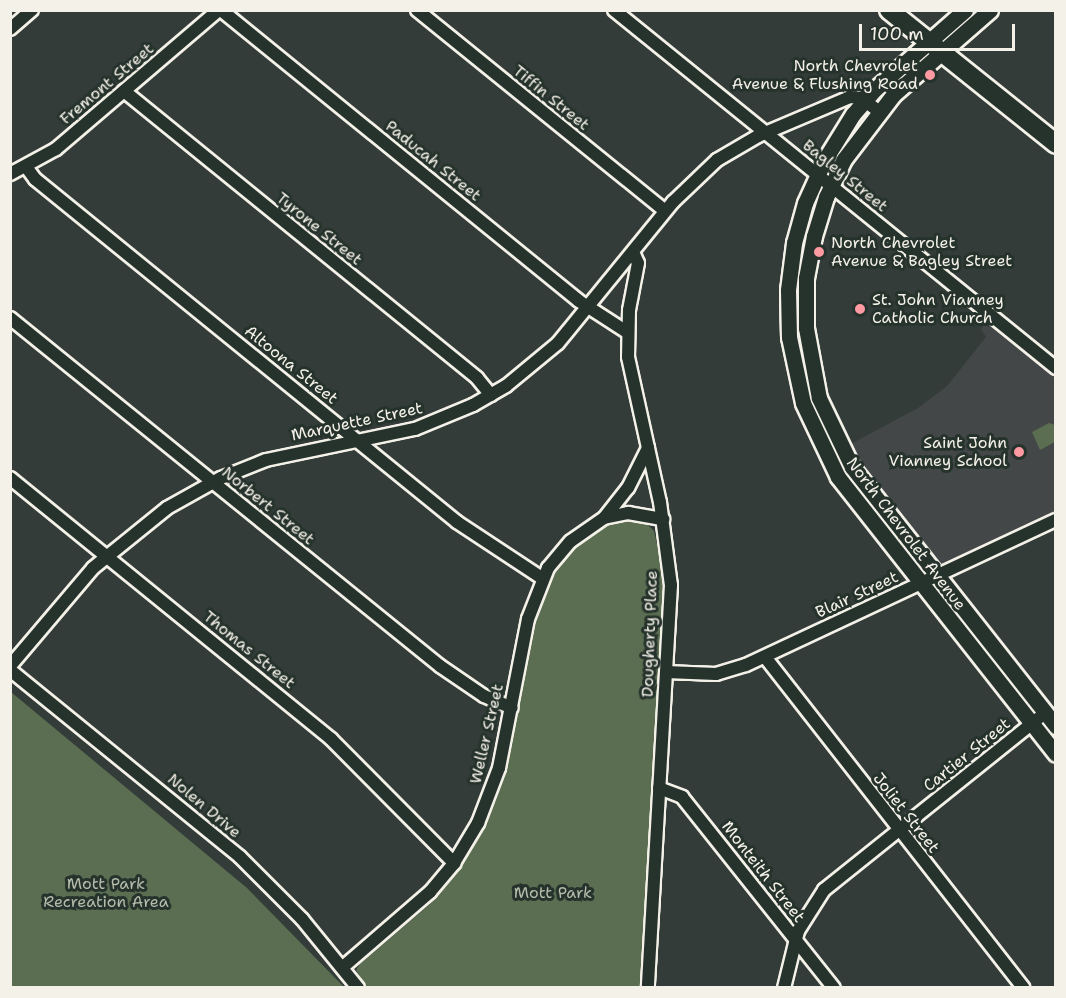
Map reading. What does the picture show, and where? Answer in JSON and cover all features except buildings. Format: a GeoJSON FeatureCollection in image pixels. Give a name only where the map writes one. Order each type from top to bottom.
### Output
{"type":"FeatureCollection","features":[{"type":"Feature","properties":{"kind":"main road"},"geometry":{"type":"LineString","coordinates":[[889,10],[1056,144]]}},
{"type":"Feature","properties":{"kind":"street"},"geometry":{"type":"LineString","coordinates":[[10,29],[32,10]]}},
{"type":"Feature","properties":{"kind":"street","name":"Fremont Street"},"geometry":{"type":"LineString","coordinates":[[10,174],[27,168],[56,149],[220,10]]}},
{"type":"Feature","properties":{"kind":"street","name":"Paducah Street"},"geometry":{"type":"LineString","coordinates":[[220,10],[588,308],[627,332]]}},
{"type":"Feature","properties":{"kind":"street","name":"Tiffin Street"},"geometry":{"type":"LineString","coordinates":[[417,10],[665,212]]}},
{"type":"Feature","properties":{"kind":"street","name":"Bagley Street"},"geometry":{"type":"LineString","coordinates":[[614,10],[1056,368]]}},
{"type":"Feature","properties":{"kind":"street","name":"North Chevrolet Avenue"},"geometry":{"type":"LineString","coordinates":[[965,10],[878,111],[854,143],[830,186],[814,236],[806,290],[807,342],[819,398],[856,473],[1056,726]]}},
{"type":"Feature","properties":{"kind":"street","name":"North Chevrolet Avenue"},"geometry":{"type":"LineString","coordinates":[[990,10],[935,47],[864,100],[840,133],[817,175],[797,230],[788,290],[791,351],[803,404],[838,477],[1056,754]]}},
{"type":"Feature","properties":{"kind":"street","name":"Tyrone Street"},"geometry":{"type":"LineString","coordinates":[[124,91],[477,378],[491,395]]}},
{"type":"Feature","properties":{"kind":"street","name":"Marquette Street"},"geometry":{"type":"LineString","coordinates":[[10,668],[106,555],[154,516],[213,483],[286,454],[424,426],[491,395],[552,348],[588,308],[665,212],[709,166],[765,133],[850,97],[864,100]]}},
{"type":"Feature","properties":{"kind":"street"},"geometry":{"type":"LineString","coordinates":[[864,100],[878,111]]}},
{"type":"Feature","properties":{"kind":"street","name":"Altoona Street"},"geometry":{"type":"LineString","coordinates":[[27,168],[35,179],[474,535],[542,578]]}},
{"type":"Feature","properties":{"kind":"street","name":"Dougherty Place"},"geometry":{"type":"LineString","coordinates":[[633,252],[638,263],[627,332],[631,373],[663,519],[671,585],[648,987]]}},
{"type":"Feature","properties":{"kind":"street","name":"Norbert Street"},"geometry":{"type":"LineString","coordinates":[[10,318],[440,666],[484,696],[512,708]]}},
{"type":"Feature","properties":{"kind":"street"},"geometry":{"type":"LineString","coordinates":[[803,404],[819,398]]}},
{"type":"Feature","properties":{"kind":"street","name":"Weller Street"},"geometry":{"type":"LineString","coordinates":[[343,968],[418,906],[454,863],[494,785],[512,708],[528,619],[542,578],[566,546],[604,518],[628,488],[648,448]]}},
{"type":"Feature","properties":{"kind":"street","name":"Thomas Street"},"geometry":{"type":"LineString","coordinates":[[10,478],[344,750],[454,863]]}},
{"type":"Feature","properties":{"kind":"street","name":"Weller Street"},"geometry":{"type":"LineString","coordinates":[[604,518],[628,513],[663,519]]}},
{"type":"Feature","properties":{"kind":"street","name":"Blair Street"},"geometry":{"type":"LineString","coordinates":[[666,672],[724,672],[765,657],[1056,520]]}},
{"type":"Feature","properties":{"kind":"street","name":"Joliet Street"},"geometry":{"type":"LineString","coordinates":[[765,657],[898,830],[1024,987]]}},
{"type":"Feature","properties":{"kind":"street","name":"Nolen Drive"},"geometry":{"type":"LineString","coordinates":[[10,668],[234,852],[297,913],[358,987]]}},
{"type":"Feature","properties":{"kind":"street","name":"Cartier Street"},"geometry":{"type":"LineString","coordinates":[[784,987],[795,939],[808,911],[824,890],[1045,713]]}},
{"type":"Feature","properties":{"kind":"street","name":"Monteith Street"},"geometry":{"type":"LineString","coordinates":[[659,788],[682,797],[834,987]]}},
{"type":"Feature","properties":{"kind":"shaded area"},"geometry":{"type":"Polygon","coordinates":[[[987,320],[1055,376],[1055,513],[941,566],[869,481],[847,446],[918,408],[947,386],[986,337],[981,329],[987,320]]]}},
{"type":"Feature","properties":{"kind":"green space"},"geometry":{"type":"Polygon","coordinates":[[[1049,423],[1055,425],[1055,442],[1040,450],[1032,432],[1049,423]]]}},
{"type":"Feature","properties":{"kind":"green space","name":"Mott Park"},"geometry":{"type":"Polygon","coordinates":[[[621,520],[647,524],[654,531],[664,575],[642,987],[367,987],[356,970],[360,964],[429,905],[460,866],[496,800],[509,756],[537,608],[547,583],[580,543],[601,527],[621,520]]]}},
{"type":"Feature","properties":{"kind":"green space","name":"Mott Park Recreation Area"},"geometry":{"type":"Polygon","coordinates":[[[11,692],[247,888],[344,987],[11,987],[11,692]]]}},
{"type":"Feature","properties":{"kind":"place","name":"North Chevrolet Avenue & Flushing Road"},"geometry":{"type":"Point","coordinates":[930,75]}},
{"type":"Feature","properties":{"kind":"place","name":"North Chevrolet Avenue & Bagley Street"},"geometry":{"type":"Point","coordinates":[819,252]}},
{"type":"Feature","properties":{"kind":"place","name":"St. John Vianney Catholic Church"},"geometry":{"type":"Point","coordinates":[860,309]}},
{"type":"Feature","properties":{"kind":"place","name":"Saint John Vianney School"},"geometry":{"type":"Point","coordinates":[1019,452]}}]}
